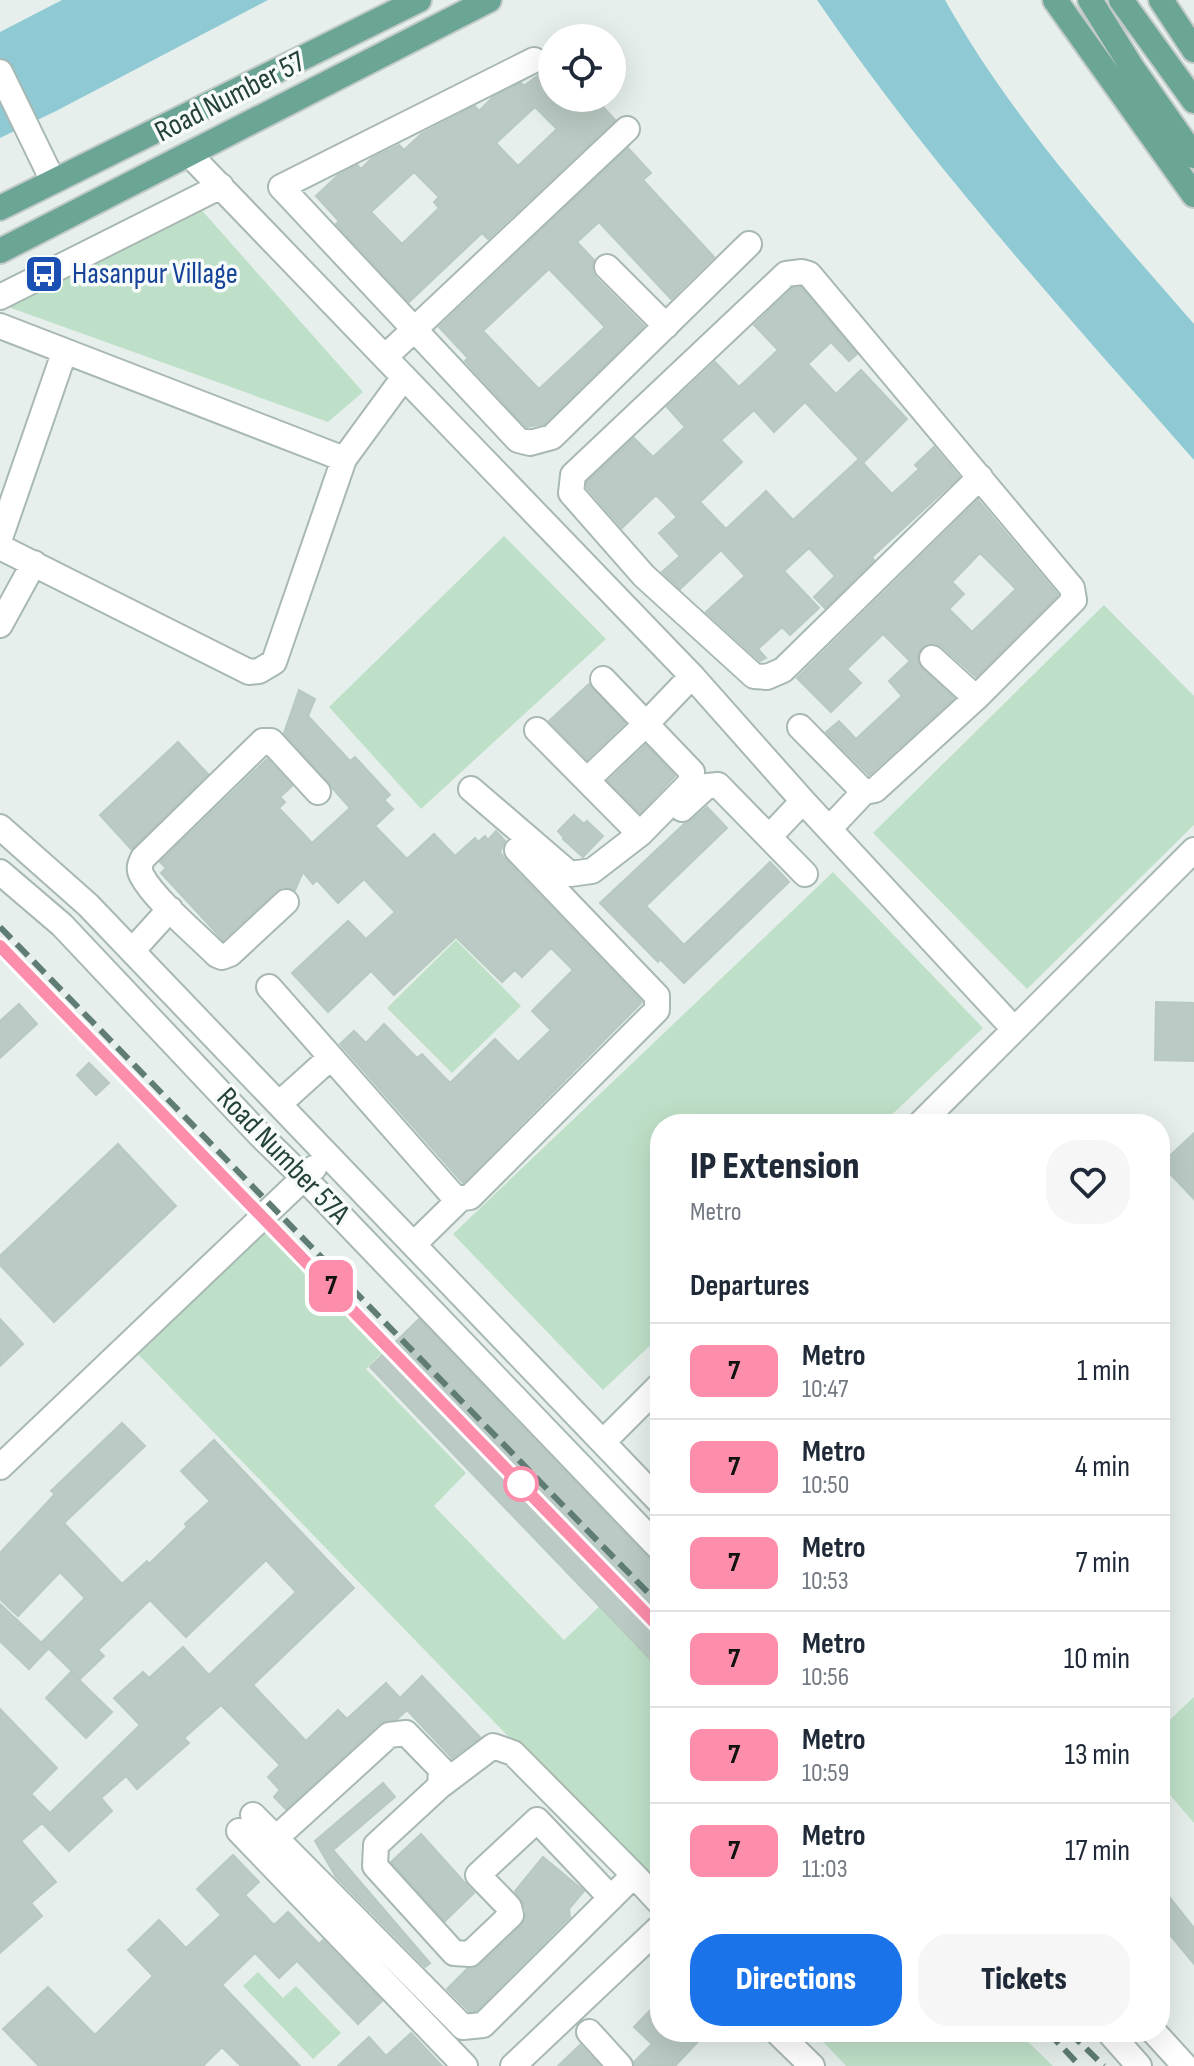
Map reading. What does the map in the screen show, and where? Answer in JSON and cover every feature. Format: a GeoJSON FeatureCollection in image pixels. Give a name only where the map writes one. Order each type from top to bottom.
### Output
{"type":"FeatureCollection","features":[{"type":"Feature","properties":{"kind":"main road","name":"Road Number 57"},"geometry":{"type":"LineString","coordinates":[[0,208],[419,0]]}},
{"type":"Feature","properties":{"kind":"main road","name":"Road Number 57"},"geometry":{"type":"LineString","coordinates":[[0,251],[489,0]]}},
{"type":"Feature","properties":{"kind":"main road"},"geometry":{"type":"LineString","coordinates":[[438,26],[504,0]]}},
{"type":"Feature","properties":{"kind":"main road"},"geometry":{"type":"LineString","coordinates":[[1055,0],[1194,195]]}},
{"type":"Feature","properties":{"kind":"main road"},"geometry":{"type":"LineString","coordinates":[[1090,0],[1133,69],[1194,156]]}},
{"type":"Feature","properties":{"kind":"main road"},"geometry":{"type":"LineString","coordinates":[[1121,0],[1188,93]]}},
{"type":"Feature","properties":{"kind":"main road"},"geometry":{"type":"LineString","coordinates":[[1161,0],[1194,50]]}},
{"type":"Feature","properties":{"kind":"street"},"geometry":{"type":"LineString","coordinates":[[534,60],[281,187],[518,440],[530,443],[552,437],[749,244]]}},
{"type":"Feature","properties":{"kind":"street"},"geometry":{"type":"LineString","coordinates":[[0,72],[53,181]]}},
{"type":"Feature","properties":{"kind":"street"},"geometry":{"type":"LineString","coordinates":[[385,357],[412,328],[627,129]]}},
{"type":"Feature","properties":{"kind":"street"},"geometry":{"type":"LineString","coordinates":[[189,154],[692,676],[1014,1029]]}},
{"type":"Feature","properties":{"kind":"street"},"geometry":{"type":"LineString","coordinates":[[0,297],[221,186]]}},
{"type":"Feature","properties":{"kind":"street"},"geometry":{"type":"LineString","coordinates":[[607,267],[666,326]]}},
{"type":"Feature","properties":{"kind":"street"},"geometry":{"type":"LineString","coordinates":[[829,829],[864,792],[879,788],[976,698],[1074,600],[1072,588],[980,477],[809,274],[786,274],[570,480],[571,493],[644,576],[754,676],[767,677],[783,670],[980,477]]}},
{"type":"Feature","properties":{"kind":"street"},"geometry":{"type":"LineString","coordinates":[[0,326],[344,459]]}},
{"type":"Feature","properties":{"kind":"street"},"geometry":{"type":"LineString","coordinates":[[0,538],[64,353]]}},
{"type":"Feature","properties":{"kind":"street"},"geometry":{"type":"LineString","coordinates":[[0,547],[249,672],[259,671],[274,662],[344,459],[404,377]]}},
{"type":"Feature","properties":{"kind":"street"},"geometry":{"type":"LineString","coordinates":[[0,625],[34,563]]}},
{"type":"Feature","properties":{"kind":"street"},"geometry":{"type":"LineString","coordinates":[[620,601],[644,576]]}},
{"type":"Feature","properties":{"kind":"street"},"geometry":{"type":"LineString","coordinates":[[932,658],[976,698]]}},
{"type":"Feature","properties":{"kind":"street"},"geometry":{"type":"LineString","coordinates":[[587,780],[692,676]]}},
{"type":"Feature","properties":{"kind":"street"},"geometry":{"type":"LineString","coordinates":[[471,789],[570,874],[592,871],[640,834],[690,783],[692,772],[603,679]]}},
{"type":"Feature","properties":{"kind":"street"},"geometry":{"type":"LineString","coordinates":[[800,727],[864,792]]}},
{"type":"Feature","properties":{"kind":"street"},"geometry":{"type":"LineString","coordinates":[[537,730],[640,834]]}},
{"type":"Feature","properties":{"kind":"street"},"geometry":{"type":"LineString","coordinates":[[286,902],[230,954],[222,957],[170,909],[140,874],[139,866],[143,858],[257,744],[271,741],[318,792]]}},
{"type":"Feature","properties":{"kind":"street"},"geometry":{"type":"LineString","coordinates":[[593,889],[711,784],[718,785],[805,874]]}},
{"type":"Feature","properties":{"kind":"street"},"geometry":{"type":"LineString","coordinates":[[769,837],[803,801]]}},
{"type":"Feature","properties":{"kind":"street","name":"Road Number 57A"},"geometry":{"type":"LineString","coordinates":[[0,827],[9,853],[88,905],[650,1491]]}},
{"type":"Feature","properties":{"kind":"street"},"geometry":{"type":"LineString","coordinates":[[414,1244],[460,1199],[477,1193],[657,1010],[659,1003],[657,996],[517,850]]}},
{"type":"Feature","properties":{"kind":"street"},"geometry":{"type":"LineString","coordinates":[[930,1114],[1194,850]]}},
{"type":"Feature","properties":{"kind":"street","name":"Road Number 57A"},"geometry":{"type":"LineString","coordinates":[[0,872],[62,925],[650,1539]]}},
{"type":"Feature","properties":{"kind":"street"},"geometry":{"type":"LineString","coordinates":[[132,951],[170,909]]}},
{"type":"Feature","properties":{"kind":"street"},"geometry":{"type":"LineString","coordinates":[[269,987],[456,1199],[460,1199]]}},
{"type":"Feature","properties":{"kind":"street"},"geometry":{"type":"LineString","coordinates":[[279,1104],[330,1058]]}},
{"type":"Feature","properties":{"kind":"street"},"geometry":{"type":"LineString","coordinates":[[0,1467],[328,1155]]}},
{"type":"Feature","properties":{"kind":"street"},"geometry":{"type":"LineString","coordinates":[[603,1442],[650,1395]]}},
{"type":"Feature","properties":{"kind":"street"},"geometry":{"type":"LineString","coordinates":[[276,1838],[389,1735],[406,1733],[441,1769],[440,1786]]}},
{"type":"Feature","properties":{"kind":"street"},"geometry":{"type":"LineString","coordinates":[[611,1898],[537,1820],[478,1875],[509,1907],[511,1915],[470,1954],[454,1953],[375,1866],[376,1845],[440,1786],[493,1746],[513,1753],[650,1892]]}},
{"type":"Feature","properties":{"kind":"street"},"geometry":{"type":"LineString","coordinates":[[462,2065],[246,1823],[276,1838],[463,2027],[483,2025],[634,1875]]}},
{"type":"Feature","properties":{"kind":"street"},"geometry":{"type":"LineString","coordinates":[[513,2066],[650,1936]]}},
{"type":"Feature","properties":{"kind":"street"},"geometry":{"type":"LineString","coordinates":[[589,2032],[620,2066]]}},
{"type":"Feature","properties":{"kind":"street"},"geometry":{"type":"LineString","coordinates":[[787,2042],[812,2066]]}},
{"type":"Feature","properties":{"kind":"street"},"geometry":{"type":"LineString","coordinates":[[1118,2042],[1139,2066]]}},
{"type":"Feature","properties":{"kind":"street"},"geometry":{"type":"LineString","coordinates":[[1163,2042],[1185,2066]]}},
{"type":"Feature","properties":{"kind":"green space"},"geometry":{"type":"Polygon","coordinates":[[[198,206],[363,392],[328,422],[0,304],[198,206]]]}},
{"type":"Feature","properties":{"kind":"green space"},"geometry":{"type":"Polygon","coordinates":[[[504,536],[606,639],[421,809],[329,707],[504,536]]]}},
{"type":"Feature","properties":{"kind":"green space"},"geometry":{"type":"Polygon","coordinates":[[[1104,605],[1194,696],[1194,825],[1027,989],[873,833],[1104,605]]]}},
{"type":"Feature","properties":{"kind":"green space"},"geometry":{"type":"Polygon","coordinates":[[[833,872],[983,1028],[893,1114],[650,1114],[650,1345],[603,1390],[453,1234],[833,872]]]}},
{"type":"Feature","properties":{"kind":"green space"},"geometry":{"type":"Polygon","coordinates":[[[456,940],[521,1006],[452,1073],[387,1008],[456,940]]]}},
{"type":"Feature","properties":{"kind":"green space"},"geometry":{"type":"Polygon","coordinates":[[[268,1227],[386,1349],[366,1369],[466,1473],[434,1506],[564,1640],[603,1603],[650,1652],[650,1883],[137,1353],[268,1227]]]}},
{"type":"Feature","properties":{"kind":"green space"},"geometry":{"type":"Polygon","coordinates":[[[1194,1697],[1194,1823],[1170,1795],[1170,1720],[1194,1697]]]}},
{"type":"Feature","properties":{"kind":"green space"},"geometry":{"type":"Polygon","coordinates":[[[258,1972],[283,1998],[296,1986],[341,2033],[313,2059],[243,1986],[258,1972]]]}},
{"type":"Feature","properties":{"kind":"green space"},"geometry":{"type":"Polygon","coordinates":[[[823,2042],[1028,2042],[1053,2066],[846,2066],[823,2042]]]}},
{"type":"Feature","properties":{"kind":"water"},"geometry":{"type":"Polygon","coordinates":[[[62,0],[268,0],[0,138],[0,32],[62,0]]]}},
{"type":"Feature","properties":{"kind":"water"},"geometry":{"type":"Polygon","coordinates":[[[817,0],[945,0],[971,44],[1030,128],[1194,324],[1194,460],[951,178],[817,0]]]}},
{"type":"Feature","properties":{"kind":"building"},"geometry":{"type":"Polygon","coordinates":[[[538,75],[538,110],[535,107],[496,143],[518,166],[557,129],[540,112],[608,112],[615,120],[488,239],[482,233],[409,302],[336,224],[339,221],[316,196],[338,175],[357,165],[361,169],[372,158],[399,145],[404,150],[421,134],[475,106],[479,111],[493,97],[521,83],[524,86],[538,75]],[[414,172],[371,212],[402,244],[439,208],[434,202],[439,197],[414,172]]]}},
{"type":"Feature","properties":{"kind":"building"},"geometry":{"type":"Polygon","coordinates":[[[628,148],[651,173],[643,180],[714,257],[671,299],[599,222],[577,242],[594,260],[592,270],[596,278],[644,326],[544,424],[526,427],[465,361],[468,358],[439,327],[628,148]],[[549,269],[483,331],[539,389],[605,327],[549,269]]]}},
{"type":"Feature","properties":{"kind":"building"},"geometry":{"type":"Polygon","coordinates":[[[801,287],[857,354],[849,361],[831,342],[808,364],[836,394],[861,370],[907,419],[863,463],[892,494],[919,469],[915,465],[934,447],[959,477],[872,557],[874,560],[825,608],[814,597],[835,576],[809,548],[784,571],[819,608],[790,635],[782,627],[758,649],[766,658],[760,661],[706,612],[745,576],[721,550],[680,589],[662,572],[680,556],[659,533],[677,517],[656,495],[622,528],[587,488],[587,482],[634,438],[653,457],[685,427],[667,407],[715,362],[739,387],[778,350],[754,325],[793,288],[801,287]],[[805,402],[774,432],[754,410],[721,440],[742,462],[700,502],[726,529],[766,491],[793,520],[859,459],[805,402]]]}},
{"type":"Feature","properties":{"kind":"building"},"geometry":{"type":"Polygon","coordinates":[[[978,500],[1058,595],[976,677],[941,646],[934,643],[922,647],[918,663],[954,698],[869,775],[826,732],[839,721],[856,739],[902,696],[889,681],[910,661],[883,634],[847,669],[861,683],[831,712],[797,678],[978,500]],[[980,553],[952,582],[964,594],[949,609],[972,632],[1016,589],[980,553]]]}},
{"type":"Feature","properties":{"kind":"building"},"geometry":{"type":"Polygon","coordinates":[[[589,684],[625,723],[587,759],[549,721],[589,684]]]}},
{"type":"Feature","properties":{"kind":"building"},"geometry":{"type":"Polygon","coordinates":[[[299,690],[315,699],[308,716],[350,761],[355,757],[390,795],[384,800],[393,809],[375,826],[407,859],[434,834],[455,856],[475,838],[478,842],[485,836],[488,840],[496,831],[505,841],[500,852],[506,860],[642,1002],[463,1183],[340,1044],[354,1031],[366,1043],[384,1024],[417,1058],[422,1054],[450,1083],[495,1039],[518,1062],[551,1030],[532,1011],[573,970],[551,948],[522,977],[515,970],[502,982],[456,937],[394,995],[371,971],[328,1012],[292,973],[348,921],[366,939],[395,912],[364,879],[338,903],[317,880],[313,884],[303,872],[295,890],[283,887],[276,891],[223,940],[161,873],[166,868],[160,862],[267,759],[292,786],[280,797],[285,802],[279,808],[312,843],[350,808],[284,733],[299,690]]]}},
{"type":"Feature","properties":{"kind":"building"},"geometry":{"type":"Polygon","coordinates":[[[178,742],[208,774],[131,849],[100,815],[178,742]]]}},
{"type":"Feature","properties":{"kind":"building"},"geometry":{"type":"Polygon","coordinates":[[[646,745],[675,776],[640,813],[608,781],[646,745]]]}},
{"type":"Feature","properties":{"kind":"building"},"geometry":{"type":"Polygon","coordinates":[[[707,807],[727,828],[646,906],[684,945],[770,862],[789,882],[684,983],[660,959],[658,962],[600,903],[684,824],[707,807]]]}},
{"type":"Feature","properties":{"kind":"building"},"geometry":{"type":"Polygon","coordinates":[[[574,815],[584,824],[587,821],[603,836],[583,857],[558,831],[574,815]]]}},
{"type":"Feature","properties":{"kind":"building"},"geometry":{"type":"Polygon","coordinates":[[[1156,1002],[1194,1003],[1194,1061],[1155,1060],[1156,1002]]]}},
{"type":"Feature","properties":{"kind":"building"},"geometry":{"type":"Polygon","coordinates":[[[19,1004],[37,1024],[0,1058],[0,1021],[19,1004]]]}},
{"type":"Feature","properties":{"kind":"building"},"geometry":{"type":"Polygon","coordinates":[[[89,1063],[109,1083],[96,1095],[77,1075],[89,1063]]]}},
{"type":"Feature","properties":{"kind":"building"},"geometry":{"type":"Polygon","coordinates":[[[1194,1133],[1194,1199],[1170,1174],[1170,1156],[1194,1133]]]}},
{"type":"Feature","properties":{"kind":"building"},"geometry":{"type":"Polygon","coordinates":[[[118,1144],[176,1206],[54,1322],[0,1265],[0,1256],[118,1144]]]}},
{"type":"Feature","properties":{"kind":"building"},"geometry":{"type":"Polygon","coordinates":[[[0,1319],[23,1344],[0,1366],[0,1319]]]}},
{"type":"Feature","properties":{"kind":"building"},"geometry":{"type":"Polygon","coordinates":[[[419,1319],[650,1560],[650,1659],[370,1367],[419,1319]]]}},
{"type":"Feature","properties":{"kind":"building"},"geometry":{"type":"Polygon","coordinates":[[[122,1423],[145,1446],[64,1523],[122,1584],[147,1561],[149,1564],[210,1501],[181,1471],[214,1440],[354,1588],[253,1685],[306,1741],[338,1710],[347,1719],[386,1683],[400,1698],[422,1676],[480,1737],[452,1758],[407,1710],[397,1719],[379,1724],[286,1809],[274,1797],[280,1790],[268,1777],[280,1765],[221,1705],[184,1738],[189,1743],[137,1789],[126,1776],[101,1798],[112,1811],[69,1851],[42,1823],[21,1841],[56,1882],[31,1903],[42,1916],[0,1953],[0,1709],[57,1768],[31,1794],[50,1813],[140,1725],[114,1698],[143,1672],[149,1678],[183,1647],[209,1675],[296,1592],[266,1560],[186,1637],[150,1600],[98,1650],[104,1656],[80,1679],[42,1642],[85,1598],[60,1572],[18,1616],[0,1599],[0,1553],[55,1494],[51,1491],[122,1423]]]}},
{"type":"Feature","properties":{"kind":"building"},"geometry":{"type":"Polygon","coordinates":[[[0,1604],[48,1649],[29,1669],[0,1641],[0,1604]]]}},
{"type":"Feature","properties":{"kind":"building"},"geometry":{"type":"Polygon","coordinates":[[[71,1672],[112,1712],[86,1738],[46,1698],[71,1672]]]}},
{"type":"Feature","properties":{"kind":"building"},"geometry":{"type":"Polygon","coordinates":[[[383,1783],[395,1797],[333,1850],[430,1963],[425,1967],[336,1877],[315,1841],[383,1783]]]}},
{"type":"Feature","properties":{"kind":"building"},"geometry":{"type":"Polygon","coordinates":[[[421,1834],[474,1893],[445,1921],[391,1862],[421,1834]]]}},
{"type":"Feature","properties":{"kind":"building"},"geometry":{"type":"Polygon","coordinates":[[[233,1855],[259,1882],[245,1895],[274,1925],[288,1912],[319,1944],[323,1940],[382,2001],[358,2024],[297,1961],[279,1978],[255,1953],[222,1985],[300,2066],[241,2066],[222,2047],[203,2066],[39,2066],[3,2029],[48,1987],[95,2035],[153,1976],[128,1950],[159,1920],[186,1948],[221,1915],[197,1889],[233,1855]]]}},
{"type":"Feature","properties":{"kind":"building"},"geometry":{"type":"Polygon","coordinates":[[[543,1857],[584,1891],[569,1909],[570,1917],[476,2011],[469,2011],[447,1989],[467,1969],[480,1965],[522,1925],[526,1911],[515,1891],[543,1857]]]}},
{"type":"Feature","properties":{"kind":"building"},"geometry":{"type":"Polygon","coordinates":[[[1170,1898],[1194,1928],[1194,1964],[1170,1935],[1170,1898]]]}},
{"type":"Feature","properties":{"kind":"building"},"geometry":{"type":"Polygon","coordinates":[[[650,2010],[650,2042],[698,2042],[675,2066],[635,2066],[634,2062],[652,2044],[634,2027],[650,2010]]]}},
{"type":"Feature","properties":{"kind":"building"},"geometry":{"type":"Polygon","coordinates":[[[411,2033],[442,2066],[338,2066],[369,2037],[386,2056],[411,2033]]]}},
{"type":"Feature","properties":{"kind":"building"},"geometry":{"type":"Polygon","coordinates":[[[580,2045],[600,2066],[558,2066],[580,2045]]]}},
{"type":"Feature","properties":{"kind":"railway"},"geometry":{"type":"LineString","coordinates":[[0,927],[650,1595]]}},
{"type":"Feature","properties":{"kind":"railway"},"geometry":{"type":"LineString","coordinates":[[0,946],[650,1618]]}},
{"type":"Feature","properties":{"kind":"railway"},"geometry":{"type":"LineString","coordinates":[[1057,2042],[1080,2066]]}},
{"type":"Feature","properties":{"kind":"railway"},"geometry":{"type":"LineString","coordinates":[[1079,2042],[1104,2066]]}},
{"type":"Feature","properties":{"kind":"metro line","name":"7"},"geometry":{"type":"LineString","coordinates":[[0,946],[650,1618]]}},
{"type":"Feature","properties":{"kind":"place","name":"Hasanpur Village"},"geometry":{"type":"Point","coordinates":[44,274]}}]}
